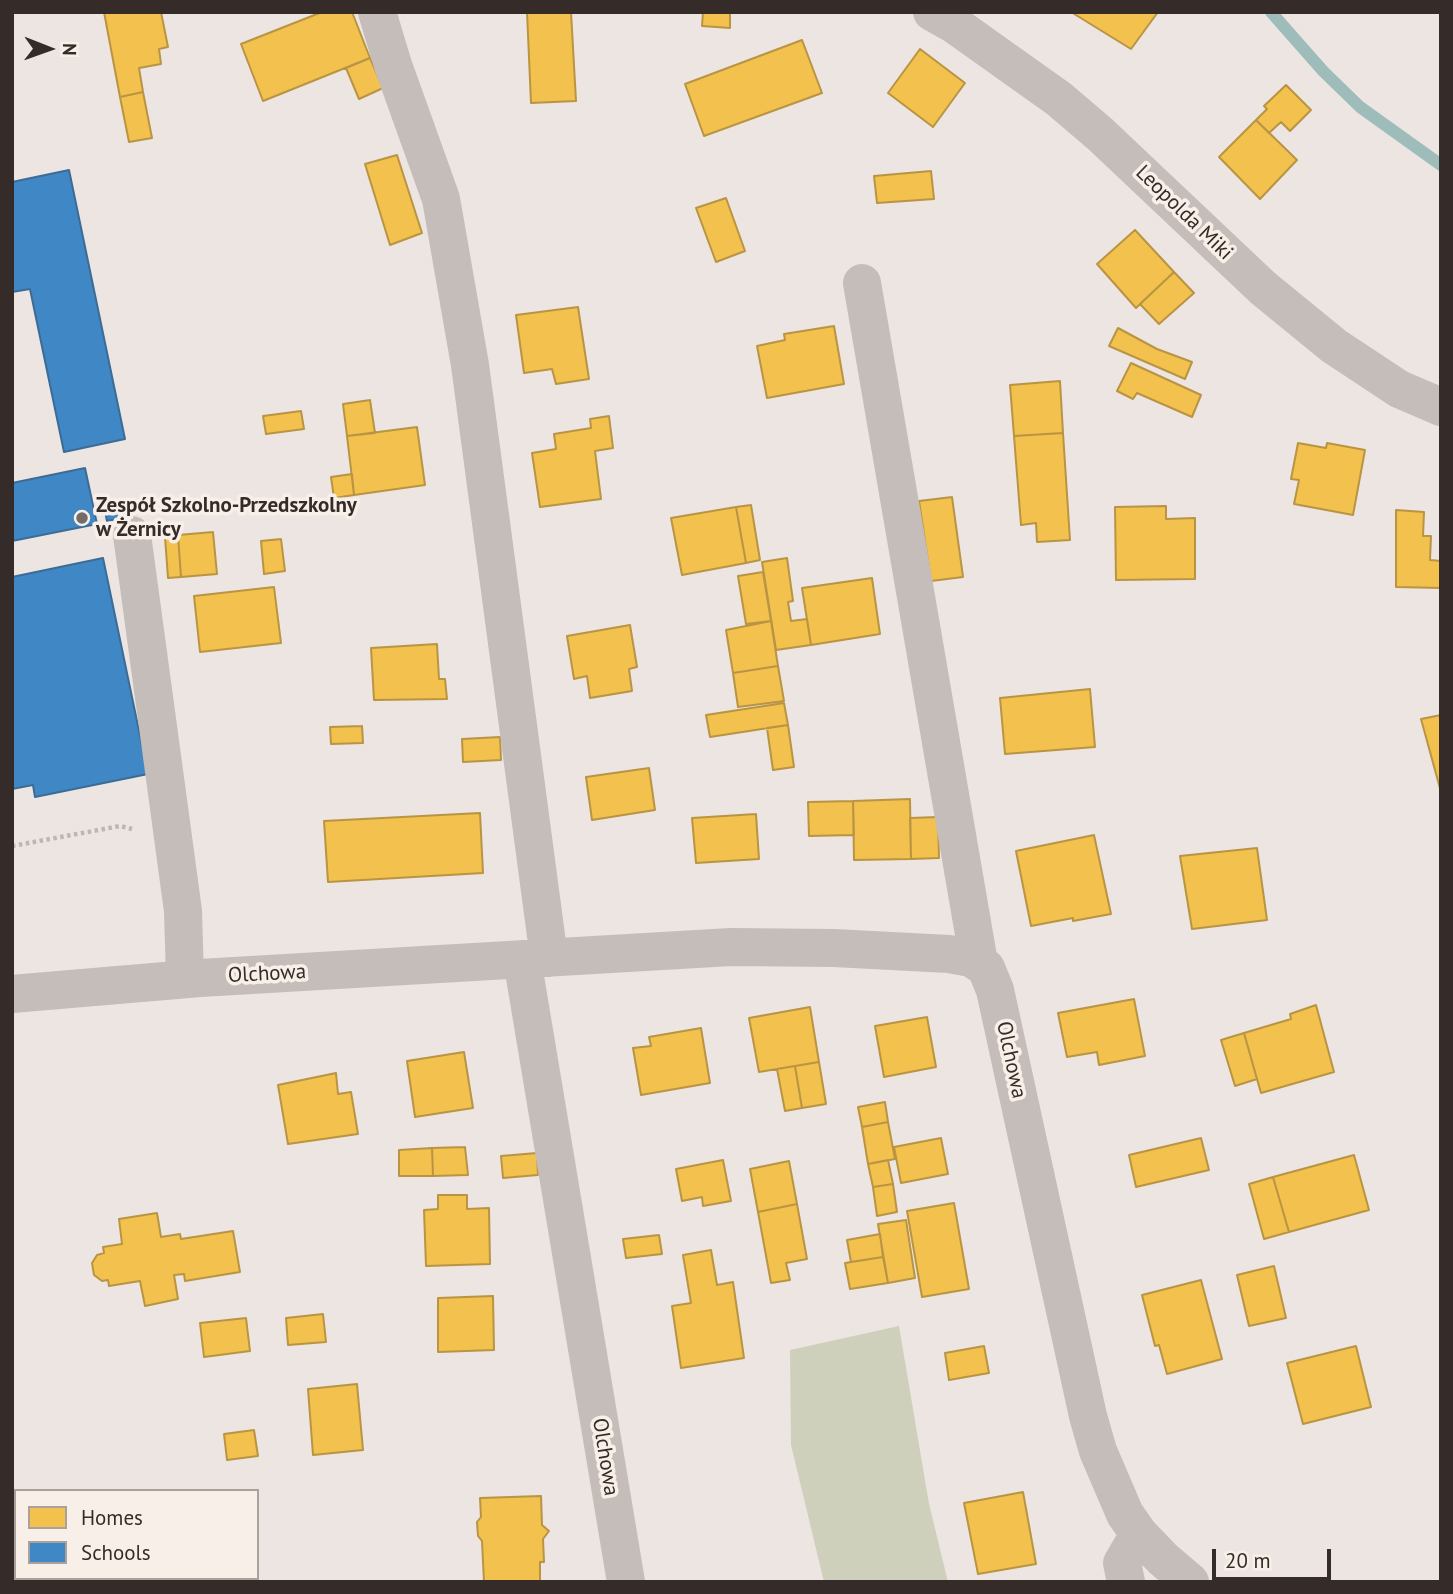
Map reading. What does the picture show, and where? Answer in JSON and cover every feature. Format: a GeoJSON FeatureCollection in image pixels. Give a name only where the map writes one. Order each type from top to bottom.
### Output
{"type":"FeatureCollection","features":[{"type":"Feature","properties":{"kind":"street"},"geometry":{"type":"LineString","coordinates":[[377,12],[441,200],[470,365],[536,959]]}},
{"type":"Feature","properties":{"kind":"street","name":"Leopolda Miki"},"geometry":{"type":"LineString","coordinates":[[932,12],[954,24],[1059,99],[1119,151],[1262,288],[1326,340],[1399,389],[1441,407]]}},
{"type":"Feature","properties":{"kind":"street"},"geometry":{"type":"LineString","coordinates":[[862,283],[979,963]]}},
{"type":"Feature","properties":{"kind":"street"},"geometry":{"type":"LineString","coordinates":[[132,535],[183,911],[185,979]]}},
{"type":"Feature","properties":{"kind":"street","name":"Olchowa"},"geometry":{"type":"LineString","coordinates":[[12,994],[185,979],[731,947],[794,946],[949,954],[971,958],[986,968],[1001,1012],[1088,1416],[1108,1478],[1125,1514],[1139,1534],[1190,1582]]}},
{"type":"Feature","properties":{"kind":"street","name":"Olchowa"},"geometry":{"type":"LineString","coordinates":[[536,959],[626,1582]]}},
{"type":"Feature","properties":{"kind":"street"},"geometry":{"type":"LineString","coordinates":[[1126,1582],[1122,1563],[1139,1534]]}},
{"type":"Feature","properties":{"kind":"path"},"geometry":{"type":"LineString","coordinates":[[12,846],[120,826],[150,834],[176,858]]}},
{"type":"Feature","properties":{"kind":"green space"},"geometry":{"type":"Polygon","coordinates":[[[899,1326],[929,1504],[948,1582],[824,1582],[791,1445],[790,1350],[899,1326]]]}},
{"type":"Feature","properties":{"kind":"building: Homes"},"geometry":{"type":"Polygon","coordinates":[[[104,12],[161,12],[168,47],[159,49],[161,64],[139,68],[143,92],[120,97],[104,12]]]}},
{"type":"Feature","properties":{"kind":"building: Homes"},"geometry":{"type":"Polygon","coordinates":[[[322,12],[352,12],[370,58],[263,101],[241,44],[322,12]]]}},
{"type":"Feature","properties":{"kind":"building: Homes"},"geometry":{"type":"Polygon","coordinates":[[[527,12],[571,12],[576,101],[531,103],[527,12]]]}},
{"type":"Feature","properties":{"kind":"building: Homes"},"geometry":{"type":"Polygon","coordinates":[[[703,12],[730,12],[730,28],[702,26],[703,12]]]}},
{"type":"Feature","properties":{"kind":"building: Homes"},"geometry":{"type":"Polygon","coordinates":[[[1071,12],[1158,12],[1131,49],[1071,12]]]}},
{"type":"Feature","properties":{"kind":"building: Homes"},"geometry":{"type":"Polygon","coordinates":[[[802,40],[822,93],[704,136],[685,84],[802,40]]]}},
{"type":"Feature","properties":{"kind":"building: Homes"},"geometry":{"type":"Polygon","coordinates":[[[920,49],[965,83],[933,127],[888,93],[920,49]]]}},
{"type":"Feature","properties":{"kind":"building: Homes"},"geometry":{"type":"Polygon","coordinates":[[[370,58],[383,88],[359,99],[346,68],[370,58]]]}},
{"type":"Feature","properties":{"kind":"building: Homes"},"geometry":{"type":"Polygon","coordinates":[[[1286,85],[1311,110],[1290,131],[1281,122],[1269,133],[1256,120],[1267,109],[1264,106],[1286,85]]]}},
{"type":"Feature","properties":{"kind":"building: Homes"},"geometry":{"type":"Polygon","coordinates":[[[143,92],[152,138],[129,142],[120,97],[143,92]]]}},
{"type":"Feature","properties":{"kind":"building: Homes"},"geometry":{"type":"Polygon","coordinates":[[[1256,120],[1297,160],[1260,199],[1219,157],[1256,120]]]}},
{"type":"Feature","properties":{"kind":"building: Homes"},"geometry":{"type":"Polygon","coordinates":[[[397,155],[422,233],[390,245],[365,164],[397,155]]]}},
{"type":"Feature","properties":{"kind":"building: Homes"},"geometry":{"type":"Polygon","coordinates":[[[931,171],[934,199],[877,203],[874,176],[931,171]]]}},
{"type":"Feature","properties":{"kind":"building: Homes"},"geometry":{"type":"Polygon","coordinates":[[[726,198],[745,251],[716,262],[696,208],[726,198]]]}},
{"type":"Feature","properties":{"kind":"building: Homes"},"geometry":{"type":"Polygon","coordinates":[[[1135,230],[1174,272],[1136,308],[1097,264],[1135,230]]]}},
{"type":"Feature","properties":{"kind":"building: Homes"},"geometry":{"type":"Polygon","coordinates":[[[1174,272],[1194,293],[1159,324],[1140,304],[1174,272]]]}},
{"type":"Feature","properties":{"kind":"building: Homes"},"geometry":{"type":"Polygon","coordinates":[[[578,307],[589,379],[556,384],[552,369],[524,373],[516,315],[578,307]]]}},
{"type":"Feature","properties":{"kind":"building: Homes"},"geometry":{"type":"Polygon","coordinates":[[[834,326],[844,384],[767,398],[757,346],[785,340],[784,334],[834,326]]]}},
{"type":"Feature","properties":{"kind":"building: Homes"},"geometry":{"type":"Polygon","coordinates":[[[1118,328],[1157,349],[1192,362],[1185,379],[1109,346],[1118,328]]]}},
{"type":"Feature","properties":{"kind":"building: Homes"},"geometry":{"type":"Polygon","coordinates":[[[1131,363],[1201,395],[1192,417],[1137,393],[1133,399],[1117,391],[1131,363]]]}},
{"type":"Feature","properties":{"kind":"building: Homes"},"geometry":{"type":"Polygon","coordinates":[[[1060,381],[1063,433],[1014,436],[1010,385],[1060,381]]]}},
{"type":"Feature","properties":{"kind":"building: Homes"},"geometry":{"type":"Polygon","coordinates":[[[370,400],[375,433],[347,436],[343,404],[370,400]]]}},
{"type":"Feature","properties":{"kind":"building: Homes"},"geometry":{"type":"Polygon","coordinates":[[[301,411],[304,429],[266,434],[263,416],[301,411]]]}},
{"type":"Feature","properties":{"kind":"building: Homes"},"geometry":{"type":"Polygon","coordinates":[[[609,416],[613,448],[595,451],[601,499],[540,507],[532,453],[556,449],[554,434],[591,428],[590,419],[609,416]]]}},
{"type":"Feature","properties":{"kind":"building: Homes"},"geometry":{"type":"Polygon","coordinates":[[[417,427],[425,485],[354,495],[347,436],[417,427]]]}},
{"type":"Feature","properties":{"kind":"building: Homes"},"geometry":{"type":"Polygon","coordinates":[[[1063,433],[1070,540],[1037,542],[1036,523],[1021,525],[1014,436],[1063,433]]]}},
{"type":"Feature","properties":{"kind":"building: Homes"},"geometry":{"type":"Polygon","coordinates":[[[1298,443],[1326,448],[1327,443],[1365,450],[1353,515],[1294,504],[1299,480],[1291,479],[1298,443]]]}},
{"type":"Feature","properties":{"kind":"building: Homes"},"geometry":{"type":"Polygon","coordinates":[[[352,474],[354,495],[334,498],[331,477],[352,474]]]}},
{"type":"Feature","properties":{"kind":"building: Homes"},"geometry":{"type":"Polygon","coordinates":[[[952,497],[963,577],[931,581],[919,501],[952,497]]]}},
{"type":"Feature","properties":{"kind":"building: Homes"},"geometry":{"type":"Polygon","coordinates":[[[751,505],[760,560],[746,563],[736,507],[751,505]]]}},
{"type":"Feature","properties":{"kind":"building: Homes"},"geometry":{"type":"Polygon","coordinates":[[[1166,506],[1166,519],[1195,518],[1195,579],[1116,580],[1115,507],[1166,506]]]}},
{"type":"Feature","properties":{"kind":"building: Homes"},"geometry":{"type":"Polygon","coordinates":[[[736,507],[746,563],[682,575],[671,518],[736,507]]]}},
{"type":"Feature","properties":{"kind":"building: Homes"},"geometry":{"type":"Polygon","coordinates":[[[1396,510],[1424,512],[1423,536],[1431,536],[1430,560],[1441,561],[1441,588],[1396,587],[1396,510]]]}},
{"type":"Feature","properties":{"kind":"building: Homes"},"geometry":{"type":"Polygon","coordinates":[[[213,532],[217,574],[181,577],[178,535],[213,532]]]}},
{"type":"Feature","properties":{"kind":"building: Homes"},"geometry":{"type":"Polygon","coordinates":[[[178,535],[181,577],[168,578],[165,537],[178,535]]]}},
{"type":"Feature","properties":{"kind":"building: Homes"},"geometry":{"type":"Polygon","coordinates":[[[281,539],[285,571],[264,574],[261,541],[281,539]]]}},
{"type":"Feature","properties":{"kind":"building: Homes"},"geometry":{"type":"Polygon","coordinates":[[[787,558],[793,601],[788,602],[791,621],[807,619],[811,645],[776,650],[762,562],[787,558]]]}},
{"type":"Feature","properties":{"kind":"building: Homes"},"geometry":{"type":"Polygon","coordinates":[[[763,572],[771,621],[746,624],[738,576],[763,572]]]}},
{"type":"Feature","properties":{"kind":"building: Homes"},"geometry":{"type":"Polygon","coordinates":[[[872,578],[880,634],[811,645],[802,588],[872,578]]]}},
{"type":"Feature","properties":{"kind":"building: Homes"},"geometry":{"type":"Polygon","coordinates":[[[274,587],[281,643],[200,652],[194,596],[274,587]]]}},
{"type":"Feature","properties":{"kind":"building: Homes"},"geometry":{"type":"Polygon","coordinates":[[[771,621],[778,666],[733,673],[726,630],[771,621]]]}},
{"type":"Feature","properties":{"kind":"building: Homes"},"geometry":{"type":"Polygon","coordinates":[[[630,625],[637,667],[629,669],[632,691],[590,698],[587,676],[574,679],[567,636],[630,625]]]}},
{"type":"Feature","properties":{"kind":"building: Homes"},"geometry":{"type":"Polygon","coordinates":[[[437,644],[439,679],[445,679],[447,699],[374,700],[371,648],[437,644]]]}},
{"type":"Feature","properties":{"kind":"building: Homes"},"geometry":{"type":"Polygon","coordinates":[[[778,666],[784,701],[738,707],[733,673],[778,666]]]}},
{"type":"Feature","properties":{"kind":"building: Homes"},"geometry":{"type":"Polygon","coordinates":[[[1090,689],[1095,747],[1005,754],[1000,698],[1090,689]]]}},
{"type":"Feature","properties":{"kind":"building: Homes"},"geometry":{"type":"Polygon","coordinates":[[[784,703],[788,725],[710,737],[706,715],[784,703]]]}},
{"type":"Feature","properties":{"kind":"building: Homes"},"geometry":{"type":"Polygon","coordinates":[[[1441,715],[1441,792],[1421,719],[1441,715]]]}},
{"type":"Feature","properties":{"kind":"building: Homes"},"geometry":{"type":"Polygon","coordinates":[[[788,725],[794,767],[773,770],[767,728],[788,725]]]}},
{"type":"Feature","properties":{"kind":"building: Homes"},"geometry":{"type":"Polygon","coordinates":[[[362,726],[363,743],[331,744],[330,727],[362,726]]]}},
{"type":"Feature","properties":{"kind":"building: Homes"},"geometry":{"type":"Polygon","coordinates":[[[500,737],[501,760],[463,762],[462,739],[500,737]]]}},
{"type":"Feature","properties":{"kind":"building: Homes"},"geometry":{"type":"Polygon","coordinates":[[[649,768],[655,810],[592,820],[586,777],[649,768]]]}},
{"type":"Feature","properties":{"kind":"building: Homes"},"geometry":{"type":"Polygon","coordinates":[[[910,799],[911,859],[854,860],[853,801],[910,799]]]}},
{"type":"Feature","properties":{"kind":"building: Homes"},"geometry":{"type":"Polygon","coordinates":[[[853,801],[854,835],[809,836],[808,802],[853,801]]]}},
{"type":"Feature","properties":{"kind":"building: Homes"},"geometry":{"type":"Polygon","coordinates":[[[480,813],[483,873],[328,882],[324,821],[480,813]]]}},
{"type":"Feature","properties":{"kind":"building: Homes"},"geometry":{"type":"Polygon","coordinates":[[[756,814],[759,859],[696,863],[692,818],[756,814]]]}},
{"type":"Feature","properties":{"kind":"building: Homes"},"geometry":{"type":"Polygon","coordinates":[[[938,817],[939,858],[911,859],[910,818],[938,817]]]}},
{"type":"Feature","properties":{"kind":"building: Homes"},"geometry":{"type":"Polygon","coordinates":[[[1094,835],[1111,914],[1031,926],[1016,851],[1094,835]]]}},
{"type":"Feature","properties":{"kind":"building: Homes"},"geometry":{"type":"Polygon","coordinates":[[[1257,848],[1267,920],[1192,929],[1180,856],[1257,848]]]}},
{"type":"Feature","properties":{"kind":"building: Homes"},"geometry":{"type":"Polygon","coordinates":[[[1134,999],[1145,1056],[1099,1065],[1097,1052],[1067,1057],[1058,1013],[1134,999]]]}},
{"type":"Feature","properties":{"kind":"building: Homes"},"geometry":{"type":"Polygon","coordinates":[[[1316,1005],[1334,1072],[1261,1093],[1244,1033],[1291,1019],[1290,1014],[1316,1005]]]}},
{"type":"Feature","properties":{"kind":"building: Homes"},"geometry":{"type":"Polygon","coordinates":[[[810,1007],[819,1062],[759,1072],[749,1018],[810,1007]]]}},
{"type":"Feature","properties":{"kind":"building: Homes"},"geometry":{"type":"Polygon","coordinates":[[[927,1017],[936,1067],[884,1077],[875,1026],[927,1017]]]}},
{"type":"Feature","properties":{"kind":"building: Homes"},"geometry":{"type":"Polygon","coordinates":[[[701,1028],[710,1083],[641,1095],[633,1048],[651,1046],[649,1037],[701,1028]]]}},
{"type":"Feature","properties":{"kind":"building: Homes"},"geometry":{"type":"Polygon","coordinates":[[[1244,1033],[1257,1079],[1235,1086],[1221,1040],[1244,1033]]]}},
{"type":"Feature","properties":{"kind":"building: Homes"},"geometry":{"type":"Polygon","coordinates":[[[464,1052],[473,1108],[415,1117],[407,1061],[464,1052]]]}},
{"type":"Feature","properties":{"kind":"building: Homes"},"geometry":{"type":"Polygon","coordinates":[[[819,1062],[826,1104],[802,1108],[795,1066],[819,1062]]]}},
{"type":"Feature","properties":{"kind":"building: Homes"},"geometry":{"type":"Polygon","coordinates":[[[795,1066],[802,1108],[785,1111],[777,1069],[795,1066]]]}},
{"type":"Feature","properties":{"kind":"building: Homes"},"geometry":{"type":"Polygon","coordinates":[[[336,1073],[338,1094],[351,1092],[358,1134],[288,1144],[278,1085],[336,1073]]]}},
{"type":"Feature","properties":{"kind":"building: Homes"},"geometry":{"type":"Polygon","coordinates":[[[885,1102],[888,1122],[862,1127],[858,1107],[885,1102]]]}},
{"type":"Feature","properties":{"kind":"building: Homes"},"geometry":{"type":"Polygon","coordinates":[[[888,1122],[895,1159],[868,1164],[862,1127],[888,1122]]]}},
{"type":"Feature","properties":{"kind":"building: Homes"},"geometry":{"type":"Polygon","coordinates":[[[941,1138],[948,1174],[901,1183],[894,1147],[941,1138]]]}},
{"type":"Feature","properties":{"kind":"building: Homes"},"geometry":{"type":"Polygon","coordinates":[[[1201,1138],[1209,1170],[1136,1187],[1129,1155],[1201,1138]]]}},
{"type":"Feature","properties":{"kind":"building: Homes"},"geometry":{"type":"Polygon","coordinates":[[[465,1147],[468,1175],[433,1176],[432,1148],[465,1147]]]}},
{"type":"Feature","properties":{"kind":"building: Homes"},"geometry":{"type":"Polygon","coordinates":[[[432,1148],[433,1176],[399,1176],[399,1150],[432,1148]]]}},
{"type":"Feature","properties":{"kind":"building: Homes"},"geometry":{"type":"Polygon","coordinates":[[[537,1153],[538,1175],[503,1178],[501,1156],[537,1153]]]}},
{"type":"Feature","properties":{"kind":"building: Homes"},"geometry":{"type":"Polygon","coordinates":[[[1354,1155],[1369,1210],[1289,1232],[1273,1177],[1354,1155]]]}},
{"type":"Feature","properties":{"kind":"building: Homes"},"geometry":{"type":"Polygon","coordinates":[[[723,1160],[731,1201],[703,1206],[702,1197],[682,1201],[676,1169],[723,1160]]]}},
{"type":"Feature","properties":{"kind":"building: Homes"},"geometry":{"type":"Polygon","coordinates":[[[888,1160],[893,1184],[873,1187],[868,1164],[888,1160]]]}},
{"type":"Feature","properties":{"kind":"building: Homes"},"geometry":{"type":"Polygon","coordinates":[[[789,1161],[797,1204],[758,1212],[750,1169],[789,1161]]]}},
{"type":"Feature","properties":{"kind":"building: Homes"},"geometry":{"type":"Polygon","coordinates":[[[1273,1177],[1289,1232],[1264,1239],[1249,1184],[1273,1177]]]}},
{"type":"Feature","properties":{"kind":"building: Homes"},"geometry":{"type":"Polygon","coordinates":[[[893,1184],[897,1212],[877,1216],[873,1187],[893,1184]]]}},
{"type":"Feature","properties":{"kind":"building: Homes"},"geometry":{"type":"Polygon","coordinates":[[[438,1195],[467,1195],[467,1209],[489,1208],[490,1264],[426,1266],[424,1210],[438,1209],[438,1195]]]}},
{"type":"Feature","properties":{"kind":"building: Homes"},"geometry":{"type":"Polygon","coordinates":[[[954,1203],[969,1289],[922,1297],[907,1211],[954,1203]]]}},
{"type":"Feature","properties":{"kind":"building: Homes"},"geometry":{"type":"Polygon","coordinates":[[[797,1204],[807,1259],[786,1263],[790,1280],[771,1283],[758,1212],[797,1204]]]}},
{"type":"Feature","properties":{"kind":"building: Homes"},"geometry":{"type":"Polygon","coordinates":[[[157,1213],[161,1237],[180,1234],[181,1239],[233,1231],[240,1272],[185,1281],[184,1274],[174,1275],[178,1299],[145,1306],[140,1281],[109,1286],[108,1280],[102,1281],[94,1275],[92,1263],[97,1255],[104,1253],[103,1247],[122,1244],[119,1219],[157,1213]]]}},
{"type":"Feature","properties":{"kind":"building: Homes"},"geometry":{"type":"Polygon","coordinates":[[[906,1220],[915,1278],[888,1283],[878,1224],[906,1220]]]}},
{"type":"Feature","properties":{"kind":"building: Homes"},"geometry":{"type":"Polygon","coordinates":[[[880,1234],[883,1257],[851,1262],[847,1240],[880,1234]]]}},
{"type":"Feature","properties":{"kind":"building: Homes"},"geometry":{"type":"Polygon","coordinates":[[[659,1235],[662,1254],[626,1258],[623,1239],[659,1235]]]}},
{"type":"Feature","properties":{"kind":"building: Homes"},"geometry":{"type":"Polygon","coordinates":[[[711,1250],[717,1285],[733,1282],[744,1358],[681,1368],[672,1306],[691,1303],[683,1255],[711,1250]]]}},
{"type":"Feature","properties":{"kind":"building: Homes"},"geometry":{"type":"Polygon","coordinates":[[[883,1257],[888,1283],[850,1289],[845,1263],[883,1257]]]}},
{"type":"Feature","properties":{"kind":"building: Homes"},"geometry":{"type":"Polygon","coordinates":[[[1274,1266],[1286,1318],[1249,1326],[1237,1275],[1274,1266]]]}},
{"type":"Feature","properties":{"kind":"building: Homes"},"geometry":{"type":"Polygon","coordinates":[[[1201,1280],[1222,1359],[1167,1374],[1159,1345],[1155,1346],[1142,1295],[1201,1280]]]}},
{"type":"Feature","properties":{"kind":"building: Homes"},"geometry":{"type":"Polygon","coordinates":[[[493,1296],[494,1350],[438,1352],[438,1298],[493,1296]]]}},
{"type":"Feature","properties":{"kind":"building: Homes"},"geometry":{"type":"Polygon","coordinates":[[[323,1314],[326,1342],[288,1345],[286,1318],[323,1314]]]}},
{"type":"Feature","properties":{"kind":"building: Homes"},"geometry":{"type":"Polygon","coordinates":[[[246,1318],[250,1351],[204,1357],[200,1323],[246,1318]]]}},
{"type":"Feature","properties":{"kind":"building: Homes"},"geometry":{"type":"Polygon","coordinates":[[[984,1346],[989,1373],[949,1380],[945,1353],[984,1346]]]}},
{"type":"Feature","properties":{"kind":"building: Homes"},"geometry":{"type":"Polygon","coordinates":[[[1356,1346],[1371,1407],[1303,1424],[1287,1363],[1356,1346]]]}},
{"type":"Feature","properties":{"kind":"building: Homes"},"geometry":{"type":"Polygon","coordinates":[[[357,1384],[363,1450],[313,1455],[308,1389],[357,1384]]]}},
{"type":"Feature","properties":{"kind":"building: Homes"},"geometry":{"type":"Polygon","coordinates":[[[254,1430],[258,1456],[227,1460],[224,1434],[254,1430]]]}},
{"type":"Feature","properties":{"kind":"building: Homes"},"geometry":{"type":"Polygon","coordinates":[[[1023,1492],[1036,1564],[978,1574],[964,1503],[1023,1492]]]}},
{"type":"Feature","properties":{"kind":"building: Homes"},"geometry":{"type":"Polygon","coordinates":[[[541,1496],[542,1525],[549,1531],[543,1539],[544,1562],[540,1562],[540,1582],[484,1582],[482,1541],[478,1536],[477,1522],[481,1517],[480,1498],[541,1496]]]}},
{"type":"Feature","properties":{"kind":"building: Homes"},"geometry":{"type":"Polygon","coordinates":[[[94,1580],[162,1582],[94,1582],[94,1580]]]}},
{"type":"Feature","properties":{"kind":"building: Schools"},"geometry":{"type":"Polygon","coordinates":[[[69,170],[125,439],[64,452],[30,289],[12,292],[12,182],[69,170]]]}},
{"type":"Feature","properties":{"kind":"building: Schools"},"geometry":{"type":"Polygon","coordinates":[[[85,468],[97,524],[12,541],[12,483],[85,468]]]}},
{"type":"Feature","properties":{"kind":"building: Schools"},"geometry":{"type":"Polygon","coordinates":[[[125,503],[127,517],[107,521],[104,507],[125,503]]]}},
{"type":"Feature","properties":{"kind":"building: Schools"},"geometry":{"type":"Polygon","coordinates":[[[103,558],[148,774],[35,797],[33,785],[12,789],[12,577],[103,558]]]}},
{"type":"Feature","properties":{"kind":"waterway"},"geometry":{"type":"LineString","coordinates":[[1271,12],[1323,71],[1360,107],[1441,165]]}},
{"type":"Feature","properties":{"kind":"place","name":"Zespół Szkolno-Przedszkolny w Żernicy"},"geometry":{"type":"Point","coordinates":[82,518]}}]}
